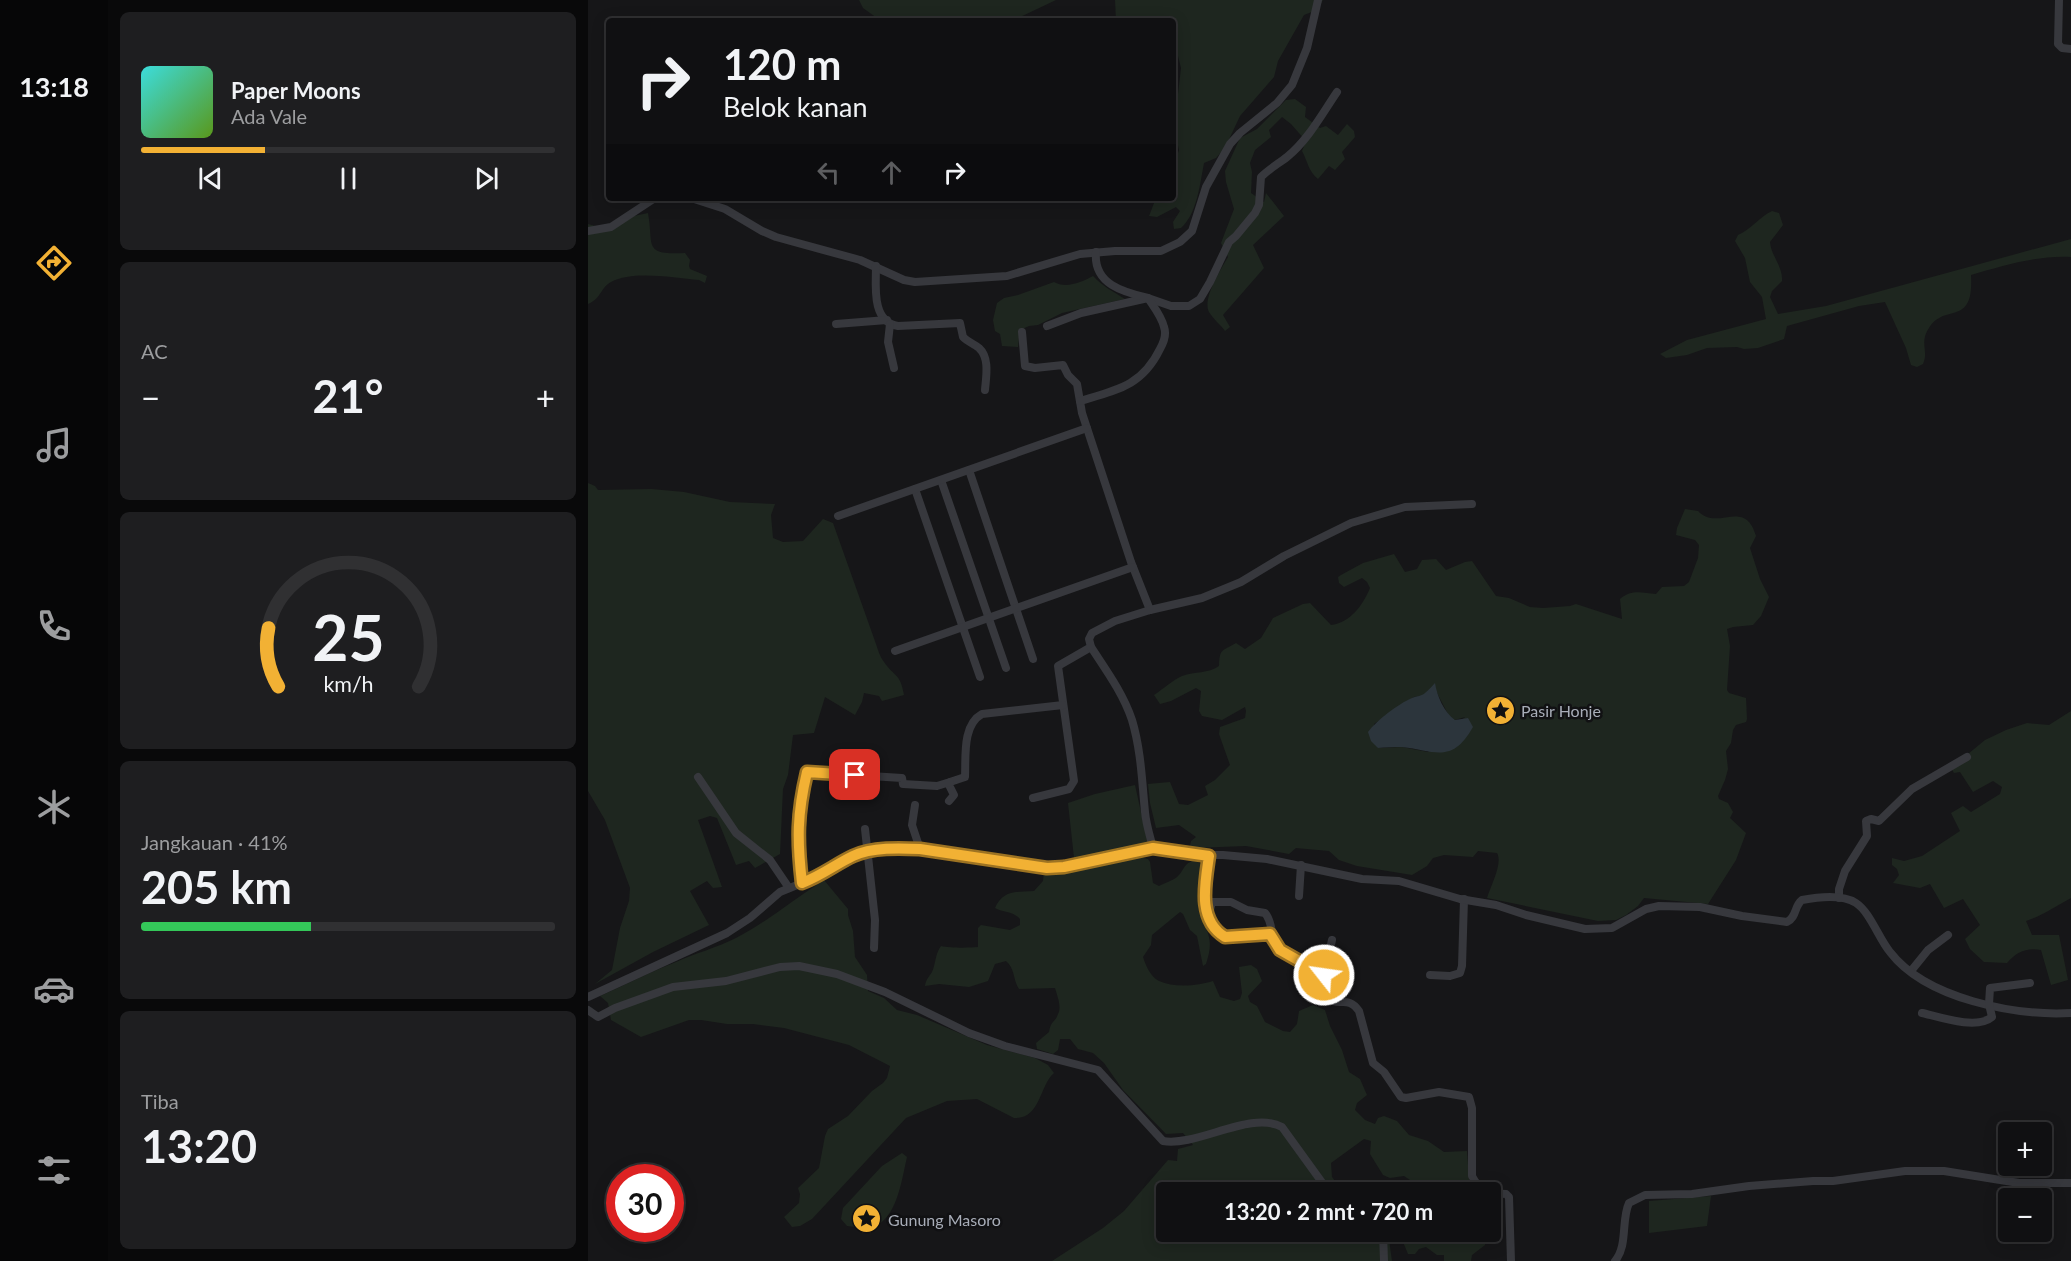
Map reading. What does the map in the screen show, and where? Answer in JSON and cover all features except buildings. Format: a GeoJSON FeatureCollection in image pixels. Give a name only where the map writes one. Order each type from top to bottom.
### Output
{"type":"FeatureCollection","features":[{"type":"Feature","properties":{"kind":"street"},"geometry":{"type":"LineString","coordinates":[[701,201],[725,209],[776,237],[876,266],[904,279],[928,282],[1007,276],[1080,254],[1161,251],[1180,242],[1192,231],[1206,187],[1230,144],[1276,103],[1292,85],[1307,48],[1318,0]]}},
{"type":"Feature","properties":{"kind":"street"},"geometry":{"type":"LineString","coordinates":[[2059,0],[2058,44],[2062,48],[2071,48]]}},
{"type":"Feature","properties":{"kind":"street"},"geometry":{"type":"LineString","coordinates":[[1096,252],[1095,262],[1099,272],[1108,283],[1125,292],[1163,305],[1180,308],[1189,306],[1200,299],[1229,242],[1246,225],[1259,205],[1261,177],[1271,167],[1286,158],[1305,137],[1337,92]]}},
{"type":"Feature","properties":{"kind":"street"},"geometry":{"type":"LineString","coordinates":[[588,231],[611,227],[650,201]]}},
{"type":"Feature","properties":{"kind":"street"},"geometry":{"type":"LineString","coordinates":[[876,266],[876,305],[888,322],[888,342],[894,368]]}},
{"type":"Feature","properties":{"kind":"street"},"geometry":{"type":"LineString","coordinates":[[1047,326],[1081,313],[1148,298]]}},
{"type":"Feature","properties":{"kind":"street"},"geometry":{"type":"LineString","coordinates":[[1080,401],[1110,393],[1146,373],[1166,338],[1164,326],[1148,298]]}},
{"type":"Feature","properties":{"kind":"street"},"geometry":{"type":"LineString","coordinates":[[836,324],[888,322],[898,326],[960,323],[963,337],[984,354],[986,390]]}},
{"type":"Feature","properties":{"kind":"street"},"geometry":{"type":"LineString","coordinates":[[1022,332],[1025,366],[1035,368],[1064,365],[1068,375],[1077,384],[1087,428],[1133,567],[1150,610]]}},
{"type":"Feature","properties":{"kind":"street"},"geometry":{"type":"LineString","coordinates":[[838,516],[1087,428]]}},
{"type":"Feature","properties":{"kind":"street"},"geometry":{"type":"LineString","coordinates":[[969,470],[1033,659]]}},
{"type":"Feature","properties":{"kind":"street"},"geometry":{"type":"LineString","coordinates":[[941,480],[1006,668]]}},
{"type":"Feature","properties":{"kind":"street"},"geometry":{"type":"LineString","coordinates":[[915,489],[980,677]]}},
{"type":"Feature","properties":{"kind":"street"},"geometry":{"type":"LineString","coordinates":[[1153,848],[1145,814],[1144,783],[1138,743],[1131,718],[1123,698],[1091,647],[1089,639],[1092,633],[1150,610],[1202,598],[1241,582],[1284,556],[1351,524],[1405,507],[1472,504]]}},
{"type":"Feature","properties":{"kind":"street"},"geometry":{"type":"LineString","coordinates":[[895,651],[1133,567]]}},
{"type":"Feature","properties":{"kind":"street"},"geometry":{"type":"LineString","coordinates":[[1033,798],[1069,789],[1074,781],[1059,666],[1091,647]]}},
{"type":"Feature","properties":{"kind":"street"},"geometry":{"type":"LineString","coordinates":[[802,883],[798,817],[807,772],[902,778],[903,784],[937,786],[960,780],[964,777],[970,725],[977,717],[982,714],[1063,705]]}},
{"type":"Feature","properties":{"kind":"street"},"geometry":{"type":"LineString","coordinates":[[1839,898],[1839,889],[1845,871],[1867,836],[1866,821],[1871,819],[1879,821],[1912,789],[1967,758]]}},
{"type":"Feature","properties":{"kind":"street"},"geometry":{"type":"LineString","coordinates":[[698,777],[736,833],[770,860],[789,888]]}},
{"type":"Feature","properties":{"kind":"street"},"geometry":{"type":"LineString","coordinates":[[949,801],[954,795],[949,785],[950,782]]}},
{"type":"Feature","properties":{"kind":"street"},"geometry":{"type":"LineString","coordinates":[[915,805],[912,825],[920,849]]}},
{"type":"Feature","properties":{"kind":"street"},"geometry":{"type":"LineString","coordinates":[[865,829],[876,920],[874,948]]}},
{"type":"Feature","properties":{"kind":"street"},"geometry":{"type":"LineString","coordinates":[[588,997],[727,933],[750,918],[780,892],[824,874],[851,857],[867,852],[920,849],[1047,868],[1064,867],[1153,848],[1209,856],[1223,855],[1301,864],[1362,879],[1399,881],[1464,899],[1496,905],[1526,915],[1585,928],[1603,929],[1619,925],[1646,909],[1659,906],[1701,907],[1742,916],[1787,922],[1794,916],[1802,900],[1839,898],[1852,901],[1861,907],[1890,953],[1925,982],[1945,992],[2023,1013],[2071,1013]]}},
{"type":"Feature","properties":{"kind":"street"},"geometry":{"type":"LineString","coordinates":[[1209,856],[1204,897],[1212,926],[1223,936],[1268,934],[1273,937]]}},
{"type":"Feature","properties":{"kind":"street"},"geometry":{"type":"LineString","coordinates":[[1299,896],[1301,864]]}},
{"type":"Feature","properties":{"kind":"street"},"geometry":{"type":"LineString","coordinates":[[1430,975],[1450,976],[1460,973],[1464,899]]}},
{"type":"Feature","properties":{"kind":"street"},"geometry":{"type":"LineString","coordinates":[[1209,914],[1212,902],[1225,901],[1247,910],[1265,913],[1271,922],[1273,937],[1280,950],[1324,975]]}},
{"type":"Feature","properties":{"kind":"street"},"geometry":{"type":"LineString","coordinates":[[1911,971],[1928,950],[1948,935]]}},
{"type":"Feature","properties":{"kind":"street"},"geometry":{"type":"LineString","coordinates":[[1332,940],[1324,975],[1331,1002],[1348,1001],[1359,1011],[1372,1063],[1384,1072],[1401,1097],[1439,1092],[1469,1097],[1472,1108],[1472,1176],[1475,1182]]}},
{"type":"Feature","properties":{"kind":"street"},"geometry":{"type":"LineString","coordinates":[[588,1010],[598,1017],[615,1008],[673,987],[726,981],[780,967],[799,966],[837,974],[885,992],[969,1033],[1005,1046],[1098,1070],[1163,1141],[1186,1140],[1236,1126],[1274,1122],[1282,1127],[1322,1182]]}},
{"type":"Feature","properties":{"kind":"street"},"geometry":{"type":"LineString","coordinates":[[1922,1013],[1966,1023],[1989,1020],[1992,1017],[1989,1004],[1990,988],[2030,983]]}},
{"type":"Feature","properties":{"kind":"street"},"geometry":{"type":"LineString","coordinates":[[1616,1261],[1620,1253],[1626,1209],[1629,1203],[1645,1195],[1692,1194],[1749,1186],[1833,1181],[1915,1171],[1944,1171],[2019,1183],[2071,1183]]}},
{"type":"Feature","properties":{"kind":"street"},"geometry":{"type":"LineString","coordinates":[[1501,1193],[1509,1197],[1511,1261]]}},
{"type":"Feature","properties":{"kind":"street"},"geometry":{"type":"LineString","coordinates":[[1383,1242],[1384,1261]]}},
{"type":"Feature","properties":{"kind":"shaded area"},"geometry":{"type":"Polygon","coordinates":[[[859,0],[1056,0],[1018,18],[877,18],[863,8],[859,0]]]}},
{"type":"Feature","properties":{"kind":"shaded area"},"geometry":{"type":"Polygon","coordinates":[[[1115,0],[1323,0],[1317,10],[1304,15],[1278,61],[1274,77],[1240,116],[1225,148],[1216,158],[1204,163],[1194,207],[1181,228],[1174,229],[1173,222],[1180,211],[1176,207],[1157,217],[1149,216],[1155,201],[1176,201],[1176,158],[1179,150],[1176,137],[1176,111],[1181,68],[1176,48],[1176,18],[1116,18],[1115,0]]]}},
{"type":"Feature","properties":{"kind":"shaded area"},"geometry":{"type":"Polygon","coordinates":[[[1295,99],[1306,107],[1305,117],[1320,128],[1326,126],[1338,135],[1347,124],[1354,131],[1355,137],[1342,152],[1345,159],[1335,170],[1329,166],[1318,179],[1310,170],[1302,151],[1306,141],[1282,117],[1269,130],[1271,137],[1255,150],[1250,163],[1251,193],[1264,202],[1266,193],[1284,216],[1253,245],[1264,268],[1223,315],[1230,327],[1225,331],[1209,312],[1208,300],[1213,284],[1228,257],[1221,243],[1234,209],[1225,171],[1240,138],[1257,129],[1286,100],[1295,99]]]}},
{"type":"Feature","properties":{"kind":"shaded area"},"geometry":{"type":"Polygon","coordinates":[[[1772,211],[1779,213],[1783,225],[1770,242],[1782,276],[1782,281],[1772,291],[1770,297],[1778,314],[1826,306],[2071,239],[2071,257],[2033,259],[1971,275],[1968,302],[1957,312],[1936,320],[1929,328],[1924,343],[1925,359],[1923,364],[1917,367],[1911,365],[1906,348],[1885,302],[1859,306],[1787,326],[1784,339],[1758,348],[1707,348],[1687,355],[1666,358],[1660,354],[1687,340],[1766,319],[1762,297],[1750,282],[1745,258],[1735,241],[1738,235],[1772,211]]]}},
{"type":"Feature","properties":{"kind":"shaded area"},"geometry":{"type":"Polygon","coordinates":[[[648,213],[651,241],[656,250],[685,253],[690,260],[690,269],[707,276],[705,283],[699,280],[631,276],[611,282],[596,299],[588,304],[588,224],[607,229],[634,216],[648,213]]]}},
{"type":"Feature","properties":{"kind":"shaded area"},"geometry":{"type":"Polygon","coordinates":[[[1093,276],[1125,299],[1062,313],[1038,325],[1020,330],[1018,347],[1002,346],[1000,334],[995,331],[993,320],[997,303],[1004,298],[1054,282],[1069,285],[1093,276]]]}},
{"type":"Feature","properties":{"kind":"shaded area"},"geometry":{"type":"Polygon","coordinates":[[[588,483],[598,490],[651,489],[684,492],[730,502],[775,504],[771,515],[773,538],[783,542],[803,541],[823,519],[833,523],[879,653],[899,679],[904,695],[882,701],[879,696],[864,693],[855,715],[825,697],[814,733],[793,735],[788,775],[783,789],[780,854],[755,868],[749,861],[736,865],[717,818],[710,816],[698,820],[722,887],[713,888],[707,881],[690,891],[709,925],[595,984],[612,970],[620,928],[629,901],[630,888],[605,820],[588,791],[588,483]]]}},
{"type":"Feature","properties":{"kind":"shaded area"},"geometry":{"type":"Polygon","coordinates":[[[1685,509],[1698,511],[1705,517],[1738,516],[1745,519],[1756,536],[1750,548],[1760,579],[1769,597],[1761,616],[1753,625],[1727,629],[1730,646],[1727,690],[1729,693],[1746,698],[1747,719],[1746,722],[1736,725],[1733,730],[1731,743],[1726,751],[1728,769],[1718,796],[1719,799],[1728,803],[1733,812],[1730,818],[1746,833],[1736,860],[1708,904],[1644,898],[1638,906],[1616,920],[1598,921],[1487,898],[1498,868],[1497,853],[1478,851],[1473,857],[1444,855],[1433,858],[1427,866],[1412,875],[1357,866],[1339,860],[1329,851],[1296,848],[1289,854],[1246,846],[1194,848],[1190,846],[1191,841],[1196,837],[1179,825],[1156,828],[1148,784],[1170,782],[1179,804],[1188,805],[1208,795],[1205,786],[1215,780],[1230,765],[1219,734],[1220,727],[1245,718],[1246,711],[1245,707],[1222,720],[1202,716],[1199,711],[1201,691],[1196,688],[1160,704],[1154,695],[1182,676],[1219,666],[1220,656],[1224,649],[1236,643],[1245,649],[1261,638],[1273,618],[1303,604],[1310,603],[1331,625],[1344,621],[1360,607],[1370,588],[1362,578],[1344,587],[1339,583],[1338,577],[1341,575],[1363,563],[1394,554],[1405,572],[1417,569],[1422,560],[1436,559],[1446,570],[1472,561],[1496,596],[1509,598],[1530,607],[1543,608],[1576,604],[1622,619],[1620,599],[1624,596],[1637,592],[1656,594],[1662,587],[1684,586],[1689,582],[1698,558],[1699,545],[1695,540],[1676,535],[1685,509]],[[1437,693],[1414,697],[1374,724],[1378,748],[1402,747],[1428,752],[1465,717],[1455,720],[1449,716],[1437,693]]]}},
{"type":"Feature","properties":{"kind":"shaded area"},"geometry":{"type":"Polygon","coordinates":[[[1435,683],[1439,698],[1448,713],[1455,720],[1468,718],[1473,727],[1465,739],[1450,751],[1442,752],[1402,747],[1378,748],[1371,741],[1368,732],[1372,727],[1394,708],[1424,694],[1435,683]]]}},
{"type":"Feature","properties":{"kind":"shaded area"},"geometry":{"type":"Polygon","coordinates":[[[2071,711],[2071,898],[2026,921],[2032,935],[2059,935],[2068,980],[2051,985],[2041,950],[2022,951],[2007,963],[1984,962],[1970,949],[1965,939],[1980,925],[1963,899],[1944,908],[1930,884],[1920,888],[1893,883],[1899,875],[1897,869],[1892,865],[1892,858],[1904,861],[1922,856],[1960,831],[1951,813],[1963,806],[1971,812],[2000,794],[2002,787],[1993,781],[1973,792],[1960,772],[1954,773],[1949,765],[1968,754],[1985,740],[2006,730],[2027,723],[2049,725],[2071,711]]]}},
{"type":"Feature","properties":{"kind":"shaded area"},"geometry":{"type":"Polygon","coordinates":[[[1135,785],[1148,844],[1074,858],[1068,803],[1135,785]]]}},
{"type":"Feature","properties":{"kind":"shaded area"},"geometry":{"type":"Polygon","coordinates":[[[1138,857],[1148,859],[1153,883],[1159,886],[1173,880],[1187,864],[1194,860],[1203,865],[1198,906],[1209,939],[1210,949],[1206,964],[1203,966],[1197,936],[1190,930],[1180,912],[1152,935],[1151,945],[1143,957],[1153,976],[1159,981],[1179,985],[1213,981],[1220,997],[1234,1001],[1240,999],[1242,993],[1239,967],[1251,965],[1257,969],[1262,981],[1248,996],[1250,1002],[1257,1006],[1265,1022],[1290,1032],[1297,1024],[1299,1011],[1313,1005],[1325,1010],[1349,1072],[1360,1079],[1367,1095],[1357,1103],[1355,1110],[1365,1120],[1375,1124],[1378,1118],[1384,1116],[1397,1121],[1409,1135],[1428,1141],[1444,1152],[1467,1151],[1469,1182],[1412,1182],[1404,1176],[1390,1178],[1383,1175],[1370,1154],[1371,1141],[1364,1139],[1331,1163],[1332,1177],[1336,1182],[1156,1182],[1156,1242],[1389,1242],[1392,1261],[1052,1261],[1103,1228],[1124,1211],[1168,1160],[1177,1161],[1178,1149],[1193,1145],[1183,1133],[1166,1134],[1123,1090],[1104,1063],[1093,1053],[1078,1049],[1070,1039],[1060,1039],[1058,1050],[1053,1054],[1037,1049],[1036,1043],[1049,1032],[1060,1008],[1055,988],[1019,989],[1011,967],[1006,961],[995,964],[988,981],[969,987],[939,984],[925,986],[925,984],[941,946],[978,947],[978,928],[981,925],[1010,930],[1020,925],[1020,919],[1017,916],[995,908],[1002,898],[1016,892],[1034,891],[1043,881],[1044,871],[1138,857]]]}},
{"type":"Feature","properties":{"kind":"shaded area"},"geometry":{"type":"Polygon","coordinates":[[[824,880],[848,909],[855,957],[867,975],[868,991],[884,998],[897,1010],[917,1015],[987,1045],[1035,1058],[1048,1065],[1054,1073],[1035,1108],[1023,1117],[1014,1118],[977,1099],[947,1101],[906,1118],[812,1219],[800,1226],[792,1227],[784,1217],[799,1203],[798,1188],[819,1168],[828,1129],[848,1116],[883,1083],[890,1066],[849,1045],[784,1028],[753,1024],[689,1020],[641,1037],[611,1020],[608,1003],[600,996],[736,938],[759,925],[824,880]]]}},
{"type":"Feature","properties":{"kind":"shaded area"},"geometry":{"type":"Polygon","coordinates":[[[902,1153],[907,1157],[903,1176],[897,1198],[887,1217],[871,1227],[847,1226],[841,1219],[843,1208],[882,1166],[902,1153]]]}},
{"type":"Feature","properties":{"kind":"shaded area"},"geometry":{"type":"Polygon","coordinates":[[[1711,1196],[1707,1226],[1649,1233],[1649,1201],[1711,1196]]]}},
{"type":"Feature","properties":{"kind":"shaded area"},"geometry":{"type":"Polygon","coordinates":[[[1403,1242],[1485,1242],[1485,1245],[1472,1255],[1471,1261],[1444,1261],[1444,1255],[1437,1255],[1426,1247],[1419,1249],[1415,1254],[1408,1254],[1403,1242]]]}},
{"type":"Feature","properties":{"kind":"place","name":"Pasir Honje"},"geometry":{"type":"Point","coordinates":[1500,710]}},
{"type":"Feature","properties":{"kind":"place","name":"Gunung Masoro"},"geometry":{"type":"Point","coordinates":[867,1219]}},
{"type":"Feature","properties":{"kind":"route"},"geometry":{"type":"LineString","coordinates":[[855,775],[807,772],[798,817],[802,883],[824,874],[861,853],[905,848],[1047,868],[1064,867],[1153,848],[1209,856],[1204,904],[1212,926],[1225,937],[1270,934],[1280,950],[1324,975]]}}]}
